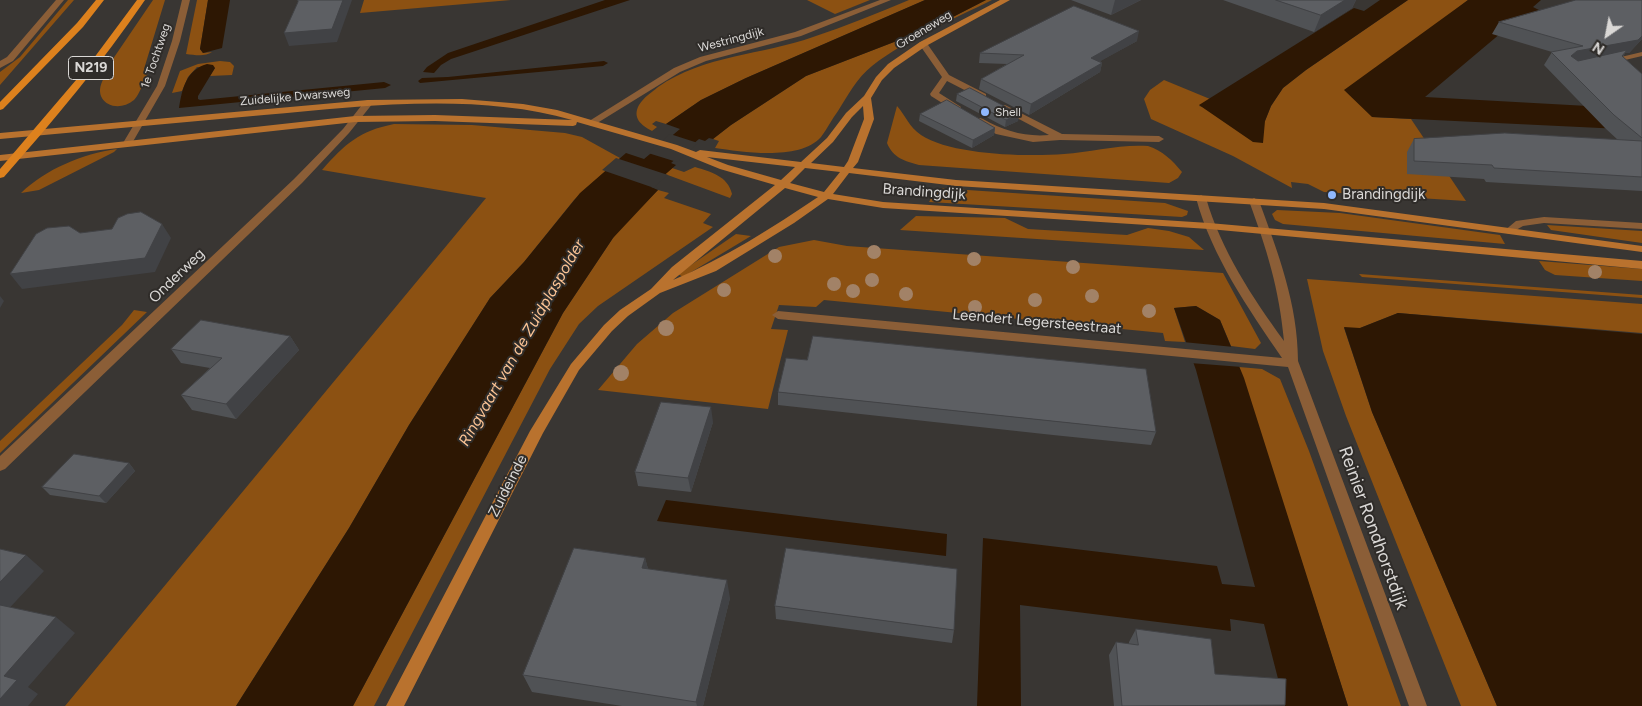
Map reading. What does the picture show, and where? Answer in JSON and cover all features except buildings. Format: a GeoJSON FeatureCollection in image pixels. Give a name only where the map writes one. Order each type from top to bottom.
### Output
{"type":"FeatureCollection","features":[{"type":"Feature","properties":{"kind":"main road","name":"N219"},"geometry":{"type":"LineString","coordinates":[[0,108],[80,25],[100,0]]}},
{"type":"Feature","properties":{"kind":"main road","name":"N219"},"geometry":{"type":"LineString","coordinates":[[0,176],[38,134],[118,34],[141,0]]}},
{"type":"Feature","properties":{"kind":"street"},"geometry":{"type":"LineString","coordinates":[[0,65],[10,59],[60,0]]}},
{"type":"Feature","properties":{"kind":"street","name":"1e Tochtweg"},"geometry":{"type":"LineString","coordinates":[[128,143],[161,86],[176,41],[186,0]]}},
{"type":"Feature","properties":{"kind":"street","name":"Westringdijk"},"geometry":{"type":"LineString","coordinates":[[591,123],[677,70],[704,59],[798,34],[887,0]]}},
{"type":"Feature","properties":{"kind":"street","name":"Groeneweg"},"geometry":{"type":"LineString","coordinates":[[802,165],[830,140],[849,115],[867,98],[884,72],[899,59],[923,44],[1006,0]]}},
{"type":"Feature","properties":{"kind":"street"},"geometry":{"type":"LineString","coordinates":[[923,44],[946,77],[1060,137]]}},
{"type":"Feature","properties":{"kind":"street"},"geometry":{"type":"LineString","coordinates":[[1601,62],[1640,54]]}},
{"type":"Feature","properties":{"kind":"street"},"geometry":{"type":"LineString","coordinates":[[946,77],[934,94],[999,132],[1033,139],[1060,137],[1159,139]]}},
{"type":"Feature","properties":{"kind":"street"},"geometry":{"type":"LineString","coordinates":[[826,196],[853,162],[869,119],[867,98]]}},
{"type":"Feature","properties":{"kind":"street","name":"Zuidelijke Dwarsweg"},"geometry":{"type":"LineString","coordinates":[[0,136],[140,125],[368,103],[434,101],[541,110],[674,147]]}},
{"type":"Feature","properties":{"kind":"street","name":"Onderweg"},"geometry":{"type":"LineString","coordinates":[[0,465],[298,181],[346,131],[368,103]]}},
{"type":"Feature","properties":{"kind":"street","name":"Zuidelijke Dwarsweg"},"geometry":{"type":"LineString","coordinates":[[0,158],[274,126],[355,119],[435,118],[591,123]]}},
{"type":"Feature","properties":{"kind":"street","name":"Brandingdijk"},"geometry":{"type":"LineString","coordinates":[[674,147],[718,165],[826,196],[883,205],[1265,230],[1642,265]]}},
{"type":"Feature","properties":{"kind":"street","name":"Brandingdijk"},"geometry":{"type":"LineString","coordinates":[[689,152],[956,183],[1254,201],[1349,209],[1642,249]]}},
{"type":"Feature","properties":{"kind":"street","name":"Zuideinde"},"geometry":{"type":"LineString","coordinates":[[655,292],[676,270],[783,184],[802,165]]}},
{"type":"Feature","properties":{"kind":"street","name":"Zuideinde"},"geometry":{"type":"LineString","coordinates":[[395,706],[558,394],[586,352],[624,313],[655,292],[712,268],[790,221],[826,196]]}},
{"type":"Feature","properties":{"kind":"street","name":"Reinier Rondhorstdijk"},"geometry":{"type":"LineString","coordinates":[[1201,198],[1209,226],[1250,302],[1293,363]]}},
{"type":"Feature","properties":{"kind":"street","name":"Reinier Rondhorstdijk"},"geometry":{"type":"LineString","coordinates":[[1254,201],[1276,261],[1287,308],[1293,363],[1418,706]]}},
{"type":"Feature","properties":{"kind":"street"},"geometry":{"type":"LineString","coordinates":[[1509,231],[1520,223],[1544,220],[1642,226]]}},
{"type":"Feature","properties":{"kind":"street","name":"Leendert Legersteestraat"},"geometry":{"type":"LineString","coordinates":[[778,315],[1293,363]]}},
{"type":"Feature","properties":{"kind":"shaded area"},"geometry":{"type":"Polygon","coordinates":[[[68,0],[74,0],[0,85],[0,72],[20,57],[68,0]]]}},
{"type":"Feature","properties":{"kind":"shaded area"},"geometry":{"type":"Polygon","coordinates":[[[153,0],[165,0],[144,69],[150,69],[134,100],[120,106],[113,106],[103,99],[100,93],[104,78],[100,78],[153,0]]]}},
{"type":"Feature","properties":{"kind":"shaded area"},"geometry":{"type":"Polygon","coordinates":[[[197,0],[208,0],[200,49],[203,53],[212,52],[203,55],[186,54],[197,0]]]}},
{"type":"Feature","properties":{"kind":"shaded area"},"geometry":{"type":"Polygon","coordinates":[[[364,0],[511,0],[360,13],[364,0]]]}},
{"type":"Feature","properties":{"kind":"shaded area"},"geometry":{"type":"Polygon","coordinates":[[[807,0],[870,0],[835,14],[807,0]]]}},
{"type":"Feature","properties":{"kind":"shaded area"},"geometry":{"type":"Polygon","coordinates":[[[909,0],[925,0],[746,78],[701,100],[666,124],[656,121],[652,124],[657,127],[652,131],[641,124],[637,117],[639,105],[648,95],[676,76],[694,68],[813,37],[909,0]]]}},
{"type":"Feature","properties":{"kind":"shaded area"},"geometry":{"type":"Polygon","coordinates":[[[986,0],[992,0],[915,38],[872,66],[853,87],[821,137],[812,145],[786,152],[771,153],[715,148],[719,141],[713,139],[806,76],[907,37],[912,38],[986,0]]]}},
{"type":"Feature","properties":{"kind":"shaded area"},"geometry":{"type":"Polygon","coordinates":[[[1408,0],[1468,0],[1448,16],[1372,117],[1411,119],[1466,201],[1324,192],[1308,184],[1291,182],[1292,188],[1233,156],[1151,119],[1144,99],[1150,90],[1164,80],[1210,99],[1199,106],[1265,121],[1271,106],[1283,88],[1408,0]]]}},
{"type":"Feature","properties":{"kind":"shaded area"},"geometry":{"type":"Polygon","coordinates":[[[220,61],[230,62],[234,66],[232,75],[210,76],[215,68],[197,67],[188,77],[182,91],[172,93],[180,71],[198,64],[220,61]]]}},
{"type":"Feature","properties":{"kind":"shaded area"},"geometry":{"type":"Polygon","coordinates":[[[897,106],[917,132],[934,142],[951,147],[970,151],[1030,155],[1064,154],[1127,146],[1148,146],[1167,156],[1182,172],[1178,178],[1169,183],[919,165],[896,155],[887,143],[897,106]]]}},
{"type":"Feature","properties":{"kind":"shaded area"},"geometry":{"type":"Polygon","coordinates":[[[394,124],[472,125],[565,133],[582,137],[620,158],[574,200],[524,262],[490,298],[409,425],[349,528],[236,706],[65,706],[486,198],[322,170],[353,140],[371,130],[394,124]]]}},
{"type":"Feature","properties":{"kind":"shaded area"},"geometry":{"type":"Polygon","coordinates":[[[117,149],[39,190],[21,193],[31,184],[65,164],[104,151],[117,149]]]}},
{"type":"Feature","properties":{"kind":"shaded area"},"geometry":{"type":"Polygon","coordinates":[[[695,167],[713,173],[723,179],[730,188],[732,194],[730,198],[665,174],[672,168],[684,172],[695,167]]]}},
{"type":"Feature","properties":{"kind":"shaded area"},"geometry":{"type":"Polygon","coordinates":[[[937,188],[1165,203],[1188,211],[1187,215],[1182,217],[929,202],[937,188]]]}},
{"type":"Feature","properties":{"kind":"shaded area"},"geometry":{"type":"Polygon","coordinates":[[[658,190],[669,193],[664,198],[711,214],[703,223],[713,227],[598,306],[579,324],[550,369],[374,706],[353,706],[563,313],[619,229],[658,190]]]}},
{"type":"Feature","properties":{"kind":"shaded area"},"geometry":{"type":"Polygon","coordinates":[[[1277,210],[1340,213],[1500,235],[1505,244],[1283,224],[1275,220],[1272,214],[1277,210]]]}},
{"type":"Feature","properties":{"kind":"shaded area"},"geometry":{"type":"Polygon","coordinates":[[[916,216],[1005,218],[1028,229],[1127,235],[1148,228],[1169,231],[1189,237],[1204,250],[900,230],[916,216]]]}},
{"type":"Feature","properties":{"kind":"shaded area"},"geometry":{"type":"Polygon","coordinates":[[[1547,225],[1642,231],[1642,243],[1551,230],[1547,225]]]}},
{"type":"Feature","properties":{"kind":"shaded area"},"geometry":{"type":"Polygon","coordinates":[[[736,234],[751,236],[683,277],[678,274],[736,234]]]}},
{"type":"Feature","properties":{"kind":"shaded area"},"geometry":{"type":"Polygon","coordinates":[[[814,240],[847,246],[1223,273],[1261,343],[1255,349],[1231,346],[1220,320],[1196,306],[1174,308],[1185,342],[1165,341],[1163,333],[824,300],[816,307],[779,305],[771,329],[788,330],[768,409],[598,390],[637,344],[673,313],[779,247],[814,240]]]}},
{"type":"Feature","properties":{"kind":"shaded area"},"geometry":{"type":"Polygon","coordinates":[[[1539,261],[1642,269],[1642,281],[1555,275],[1545,270],[1539,261]]]}},
{"type":"Feature","properties":{"kind":"shaded area"},"geometry":{"type":"Polygon","coordinates":[[[1359,274],[1642,295],[1642,298],[1362,277],[1359,274]]]}},
{"type":"Feature","properties":{"kind":"shaded area"},"geometry":{"type":"Polygon","coordinates":[[[1307,279],[1642,304],[1642,333],[1398,313],[1360,328],[1344,328],[1372,412],[1497,706],[1461,706],[1346,416],[1323,351],[1307,279]]]}},
{"type":"Feature","properties":{"kind":"shaded area"},"geometry":{"type":"Polygon","coordinates":[[[134,310],[147,312],[0,453],[0,441],[122,325],[134,310]]]}},
{"type":"Feature","properties":{"kind":"shaded area"},"geometry":{"type":"Polygon","coordinates":[[[1239,367],[1262,369],[1280,379],[1309,451],[1401,706],[1348,706],[1239,367]]]}},
{"type":"Feature","properties":{"kind":"water"},"geometry":{"type":"Polygon","coordinates":[[[208,0],[230,0],[222,48],[203,53],[200,49],[208,0]]]}},
{"type":"Feature","properties":{"kind":"water"},"geometry":{"type":"Polygon","coordinates":[[[605,0],[630,0],[451,59],[441,65],[434,73],[423,72],[427,67],[448,53],[605,0]]]}},
{"type":"Feature","properties":{"kind":"water","name":"Ringvaart van de Zuidplaspolder"},"geometry":{"type":"Polygon","coordinates":[[[925,0],[986,0],[912,38],[907,37],[806,76],[713,139],[709,138],[705,141],[699,139],[671,163],[676,165],[651,187],[658,190],[613,238],[563,313],[353,706],[236,706],[349,528],[409,425],[490,298],[524,262],[580,193],[626,153],[644,159],[680,129],[666,124],[701,100],[746,78],[925,0]]]}},
{"type":"Feature","properties":{"kind":"water"},"geometry":{"type":"Polygon","coordinates":[[[1380,0],[1408,0],[1283,88],[1271,106],[1265,121],[1263,143],[1253,142],[1199,105],[1354,8],[1364,11],[1380,0]]]}},
{"type":"Feature","properties":{"kind":"water"},"geometry":{"type":"Polygon","coordinates":[[[1468,0],[1541,0],[1533,7],[1620,51],[1520,17],[1425,97],[1642,109],[1642,130],[1372,117],[1344,90],[1468,0]]]}},
{"type":"Feature","properties":{"kind":"water"},"geometry":{"type":"Polygon","coordinates":[[[604,61],[608,63],[603,66],[420,83],[418,81],[422,78],[604,61]]]}},
{"type":"Feature","properties":{"kind":"water"},"geometry":{"type":"Polygon","coordinates":[[[207,64],[213,65],[215,68],[198,96],[200,100],[384,82],[391,85],[385,88],[179,108],[186,81],[194,71],[207,64]]]}},
{"type":"Feature","properties":{"kind":"water"},"geometry":{"type":"Polygon","coordinates":[[[1196,306],[1220,320],[1244,378],[1348,706],[1285,706],[1264,624],[1230,619],[1231,631],[1020,605],[1021,706],[977,706],[983,538],[1217,566],[1222,584],[1255,587],[1196,370],[1174,308],[1196,306]]]}},
{"type":"Feature","properties":{"kind":"water"},"geometry":{"type":"Polygon","coordinates":[[[1398,313],[1642,334],[1642,706],[1497,706],[1372,412],[1344,327],[1360,328],[1398,313]]]}},
{"type":"Feature","properties":{"kind":"water"},"geometry":{"type":"Polygon","coordinates":[[[666,500],[947,534],[946,556],[657,521],[666,500]]]}},
{"type":"Feature","properties":{"kind":"pier"},"geometry":{"type":"Polygon","coordinates":[[[670,134],[698,143],[677,162],[648,153],[670,134]]]}},
{"type":"Feature","properties":{"kind":"pier"},"geometry":{"type":"Polygon","coordinates":[[[616,158],[668,175],[655,186],[660,190],[602,170],[616,158]]]}},
{"type":"Feature","properties":{"kind":"pier"},"geometry":{"type":"Polygon","coordinates":[[[1183,342],[1234,347],[1242,367],[1190,363],[1183,342]]]}},
{"type":"Feature","properties":{"kind":"place","name":"Shell"},"geometry":{"type":"Point","coordinates":[985,112]}},
{"type":"Feature","properties":{"kind":"place","name":"Brandingdijk"},"geometry":{"type":"Point","coordinates":[1332,195]}}]}
